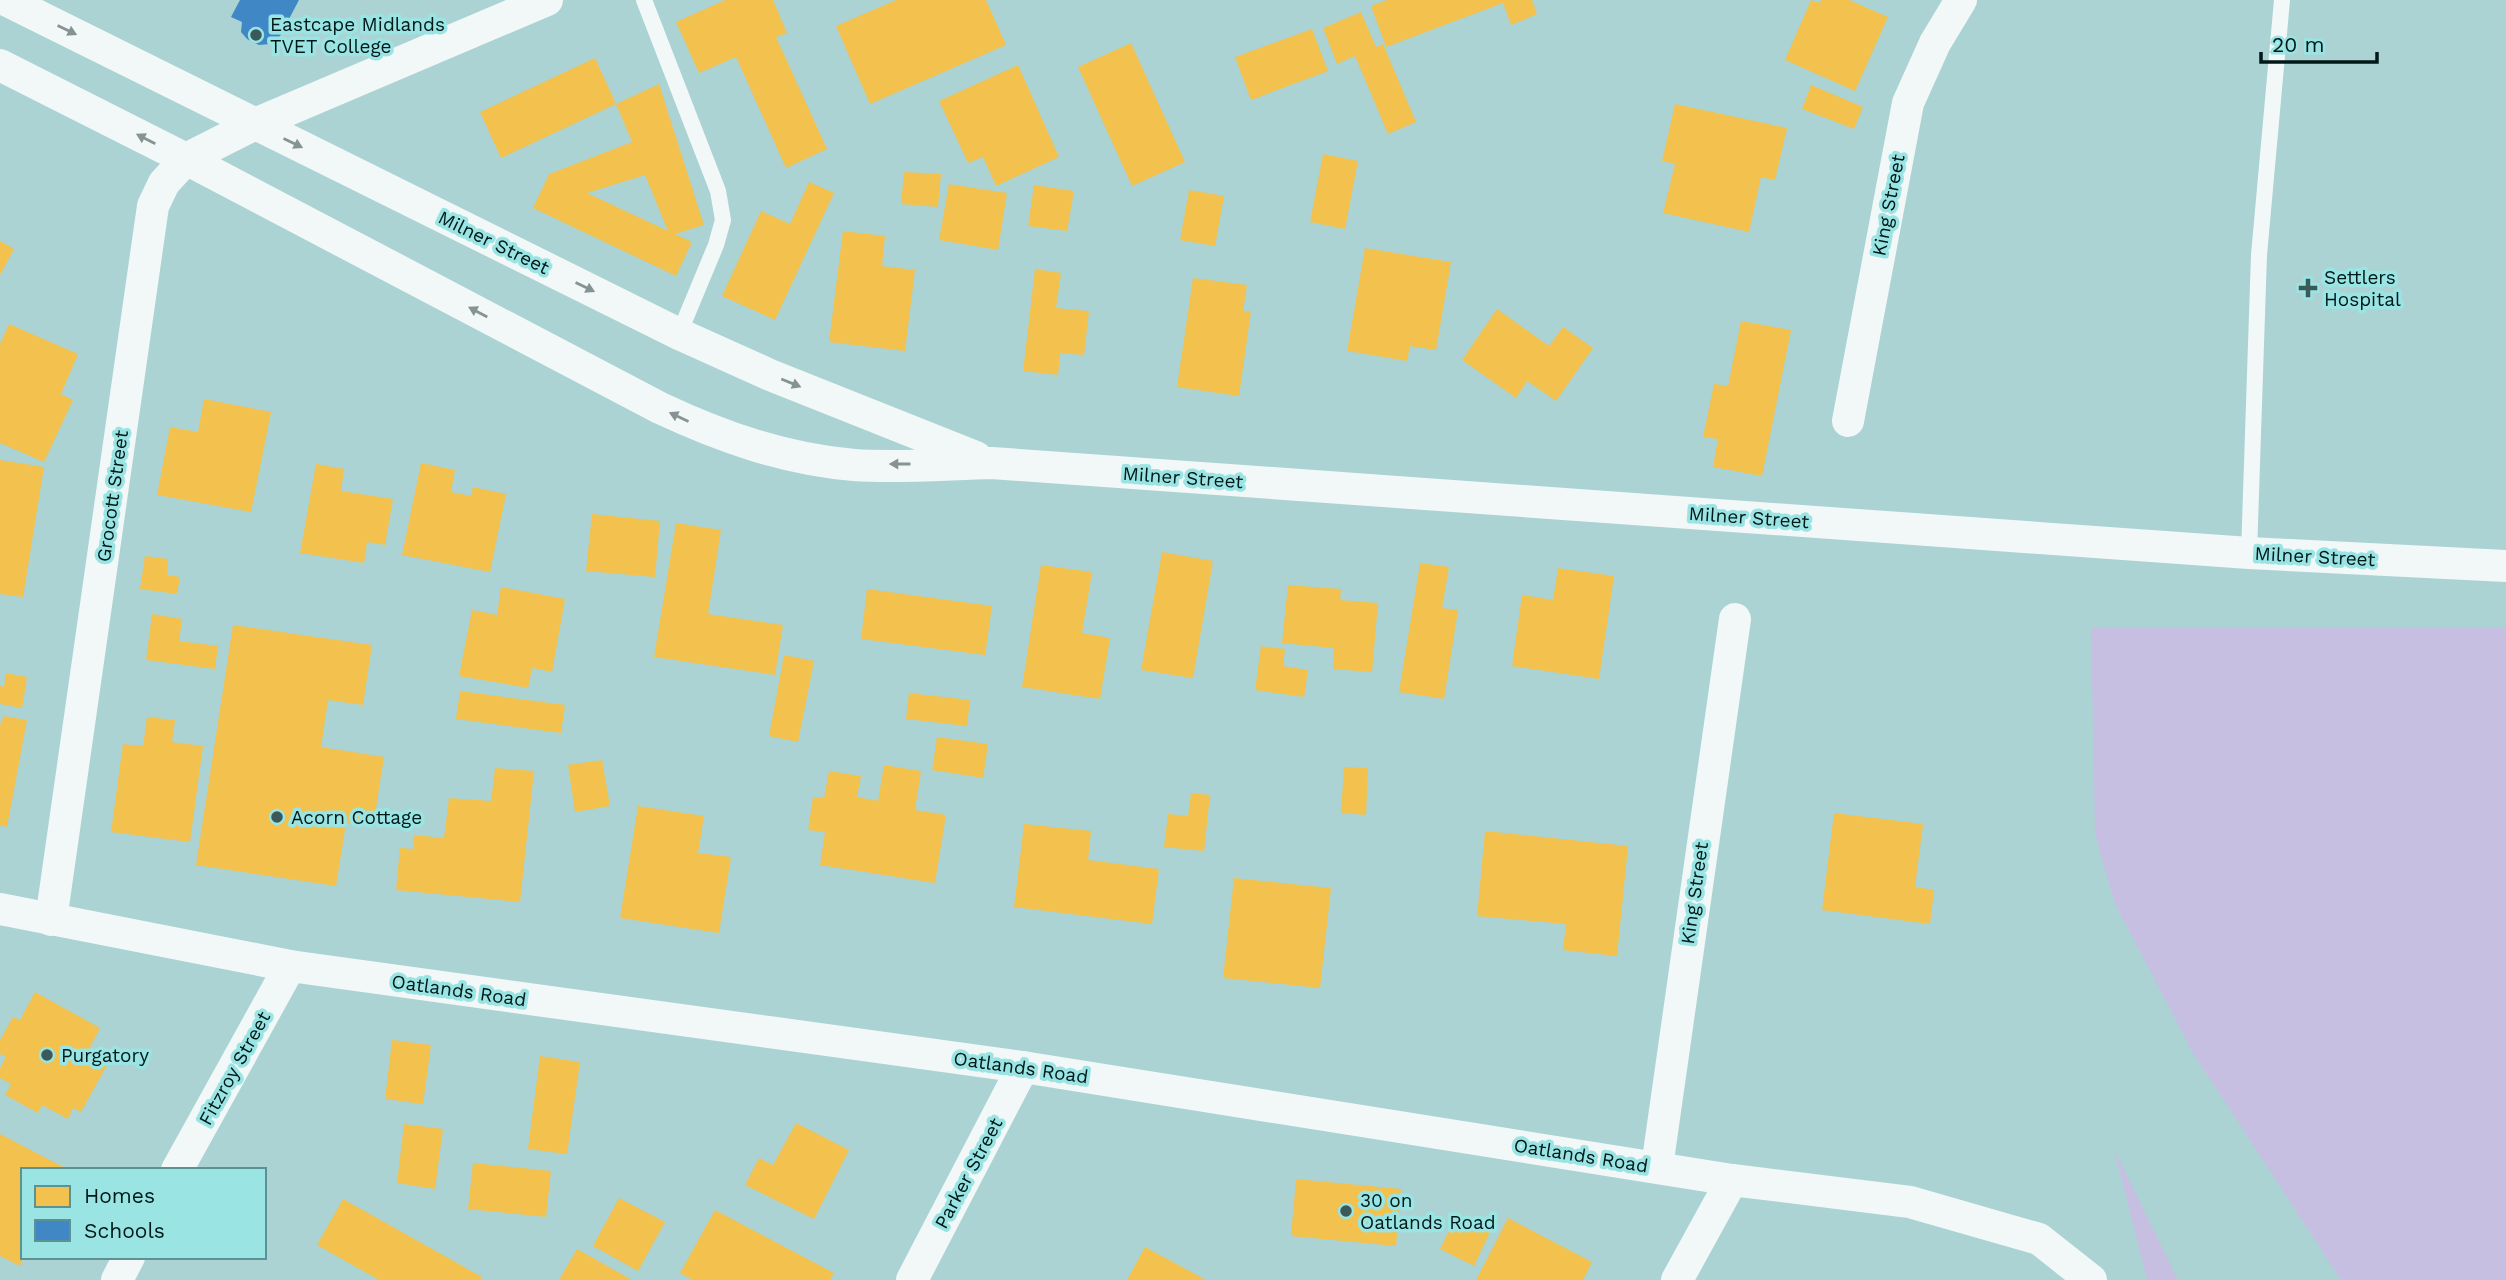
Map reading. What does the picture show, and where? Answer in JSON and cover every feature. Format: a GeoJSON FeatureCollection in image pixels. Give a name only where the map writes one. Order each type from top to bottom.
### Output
{"type":"FeatureCollection","features":[{"type":"Feature","properties":{"kind":"street","name":"Milner Street"},"geometry":{"type":"LineString","coordinates":[[6,0],[679,334],[805,390],[992,463]]}},
{"type":"Feature","properties":{"kind":"street","name":"Grocott Street"},"geometry":{"type":"LineString","coordinates":[[51,920],[153,206],[164,183],[186,159],[255,124],[547,0]]}},
{"type":"Feature","properties":{"kind":"street","name":"King Street"},"geometry":{"type":"LineString","coordinates":[[1848,421],[1908,103],[1935,43],[1962,0]]}},
{"type":"Feature","properties":{"kind":"street","name":"Milner Street"},"geometry":{"type":"LineString","coordinates":[[0,65],[186,159],[648,402],[724,438],[788,454],[854,464],[992,463],[2249,552],[2506,566]]}},
{"type":"Feature","properties":{"kind":"street","name":"King Street"},"geometry":{"type":"LineString","coordinates":[[1657,1167],[1690,913],[1735,619]]}},
{"type":"Feature","properties":{"kind":"street","name":"Oatlands Road"},"geometry":{"type":"LineString","coordinates":[[0,909],[290,966],[1023,1067],[1732,1180],[1910,1202],[2039,1239],[2091,1280]]}},
{"type":"Feature","properties":{"kind":"street","name":"Fitzroy Street"},"geometry":{"type":"LineString","coordinates":[[178,1168],[290,966]]}},
{"type":"Feature","properties":{"kind":"street","name":"Parker Street"},"geometry":{"type":"LineString","coordinates":[[912,1280],[1023,1067]]}},
{"type":"Feature","properties":{"kind":"street"},"geometry":{"type":"LineString","coordinates":[[1678,1280],[1732,1180]]}},
{"type":"Feature","properties":{"kind":"street"},"geometry":{"type":"LineString","coordinates":[[117,1280],[128,1259]]}},
{"type":"Feature","properties":{"kind":"lane"},"geometry":{"type":"LineString","coordinates":[[644,0],[718,191],[723,220],[716,245],[679,334]]}},
{"type":"Feature","properties":{"kind":"lane"},"geometry":{"type":"LineString","coordinates":[[2249,552],[2259,255],[2282,0]]}},
{"type":"Feature","properties":{"kind":"shaded area"},"geometry":{"type":"Polygon","coordinates":[[[2091,627],[2506,628],[2506,1280],[2341,1280],[2193,1053],[2115,904],[2095,834],[2091,627]]]}},
{"type":"Feature","properties":{"kind":"shaded area"},"geometry":{"type":"Polygon","coordinates":[[[2114,1149],[2178,1280],[2147,1280],[2114,1149]]]}},
{"type":"Feature","properties":{"kind":"building: Homes"},"geometry":{"type":"Polygon","coordinates":[[[725,0],[773,0],[787,33],[776,37],[827,149],[786,168],[736,57],[699,73],[676,22],[725,0]]]}},
{"type":"Feature","properties":{"kind":"building: Homes"},"geometry":{"type":"Polygon","coordinates":[[[896,0],[986,0],[1006,45],[870,104],[836,26],[896,0]]]}},
{"type":"Feature","properties":{"kind":"building: Homes"},"geometry":{"type":"Polygon","coordinates":[[[1387,0],[1532,0],[1537,14],[1511,25],[1503,3],[1386,47],[1371,6],[1387,0]]]}},
{"type":"Feature","properties":{"kind":"building: Homes"},"geometry":{"type":"Polygon","coordinates":[[[1811,0],[1820,3],[1821,0],[1849,0],[1888,17],[1855,91],[1785,60],[1811,0]]]}},
{"type":"Feature","properties":{"kind":"building: Homes"},"geometry":{"type":"Polygon","coordinates":[[[1361,12],[1376,47],[1383,44],[1416,122],[1388,134],[1355,56],[1337,64],[1323,28],[1361,12]]]}},
{"type":"Feature","properties":{"kind":"building: Homes"},"geometry":{"type":"Polygon","coordinates":[[[1312,29],[1328,71],[1251,100],[1235,57],[1312,29]]]}},
{"type":"Feature","properties":{"kind":"building: Homes"},"geometry":{"type":"Polygon","coordinates":[[[1131,43],[1185,162],[1132,186],[1078,67],[1131,43]]]}},
{"type":"Feature","properties":{"kind":"building: Homes"},"geometry":{"type":"Polygon","coordinates":[[[595,58],[616,104],[501,158],[480,112],[595,58]]]}},
{"type":"Feature","properties":{"kind":"building: Homes"},"geometry":{"type":"Polygon","coordinates":[[[1018,65],[1059,157],[996,186],[983,157],[968,163],[939,101],[1018,65]]]}},
{"type":"Feature","properties":{"kind":"building: Homes"},"geometry":{"type":"Polygon","coordinates":[[[659,84],[704,225],[675,234],[692,242],[676,276],[533,208],[549,174],[632,142],[616,104],[659,84]],[[645,175],[587,193],[668,231],[645,175]]]}},
{"type":"Feature","properties":{"kind":"building: Homes"},"geometry":{"type":"Polygon","coordinates":[[[1811,85],[1863,107],[1854,129],[1802,109],[1811,85]]]}},
{"type":"Feature","properties":{"kind":"building: Homes"},"geometry":{"type":"Polygon","coordinates":[[[1675,104],[1787,128],[1775,180],[1761,177],[1749,232],[1663,213],[1675,164],[1662,161],[1675,104]]]}},
{"type":"Feature","properties":{"kind":"building: Homes"},"geometry":{"type":"Polygon","coordinates":[[[1323,154],[1358,161],[1345,229],[1310,222],[1323,154]]]}},
{"type":"Feature","properties":{"kind":"building: Homes"},"geometry":{"type":"Polygon","coordinates":[[[904,172],[941,174],[938,207],[901,204],[904,172]]]}},
{"type":"Feature","properties":{"kind":"building: Homes"},"geometry":{"type":"Polygon","coordinates":[[[809,182],[834,193],[775,320],[722,296],[761,211],[790,224],[809,182]]]}},
{"type":"Feature","properties":{"kind":"building: Homes"},"geometry":{"type":"Polygon","coordinates":[[[949,184],[1007,193],[998,250],[939,240],[949,184]]]}},
{"type":"Feature","properties":{"kind":"building: Homes"},"geometry":{"type":"Polygon","coordinates":[[[1034,185],[1074,191],[1067,231],[1028,226],[1034,185]]]}},
{"type":"Feature","properties":{"kind":"building: Homes"},"geometry":{"type":"Polygon","coordinates":[[[1189,190],[1224,196],[1215,246],[1180,240],[1189,190]]]}},
{"type":"Feature","properties":{"kind":"building: Homes"},"geometry":{"type":"Polygon","coordinates":[[[843,231],[885,236],[882,266],[915,270],[905,351],[829,342],[843,231]]]}},
{"type":"Feature","properties":{"kind":"building: Homes"},"geometry":{"type":"Polygon","coordinates":[[[0,241],[14,249],[0,275],[0,241]]]}},
{"type":"Feature","properties":{"kind":"building: Homes"},"geometry":{"type":"Polygon","coordinates":[[[1365,248],[1451,262],[1436,350],[1410,346],[1407,361],[1347,351],[1365,248]]]}},
{"type":"Feature","properties":{"kind":"building: Homes"},"geometry":{"type":"Polygon","coordinates":[[[1035,269],[1061,273],[1056,308],[1089,311],[1084,355],[1060,353],[1058,375],[1023,371],[1035,269]]]}},
{"type":"Feature","properties":{"kind":"building: Homes"},"geometry":{"type":"Polygon","coordinates":[[[1193,278],[1247,285],[1243,311],[1251,311],[1239,396],[1177,387],[1193,278]]]}},
{"type":"Feature","properties":{"kind":"building: Homes"},"geometry":{"type":"Polygon","coordinates":[[[1497,309],[1549,346],[1563,327],[1593,348],[1556,401],[1527,381],[1516,398],[1462,360],[1497,309]]]}},
{"type":"Feature","properties":{"kind":"building: Homes"},"geometry":{"type":"Polygon","coordinates":[[[1741,321],[1791,330],[1762,476],[1713,467],[1718,439],[1703,437],[1714,384],[1728,386],[1741,321]]]}},
{"type":"Feature","properties":{"kind":"building: Homes"},"geometry":{"type":"Polygon","coordinates":[[[9,324],[78,354],[61,394],[73,400],[44,462],[0,443],[0,344],[9,324]]]}},
{"type":"Feature","properties":{"kind":"building: Homes"},"geometry":{"type":"Polygon","coordinates":[[[204,399],[271,412],[251,512],[157,495],[170,427],[198,432],[204,399]]]}},
{"type":"Feature","properties":{"kind":"building: Homes"},"geometry":{"type":"Polygon","coordinates":[[[0,460],[44,467],[23,597],[0,594],[0,460]]]}},
{"type":"Feature","properties":{"kind":"building: Homes"},"geometry":{"type":"Polygon","coordinates":[[[421,463],[455,470],[451,492],[471,496],[473,487],[506,494],[490,572],[402,555],[421,463]]]}},
{"type":"Feature","properties":{"kind":"building: Homes"},"geometry":{"type":"Polygon","coordinates":[[[316,464],[344,469],[341,491],[393,499],[385,545],[367,542],[364,563],[300,553],[316,464]]]}},
{"type":"Feature","properties":{"kind":"building: Homes"},"geometry":{"type":"Polygon","coordinates":[[[592,514],[660,521],[655,577],[586,571],[592,514]]]}},
{"type":"Feature","properties":{"kind":"building: Homes"},"geometry":{"type":"Polygon","coordinates":[[[676,523],[721,530],[708,614],[783,625],[775,675],[654,657],[676,523]]]}},
{"type":"Feature","properties":{"kind":"building: Homes"},"geometry":{"type":"Polygon","coordinates":[[[1162,552],[1213,561],[1193,678],[1141,670],[1162,552]]]}},
{"type":"Feature","properties":{"kind":"building: Homes"},"geometry":{"type":"Polygon","coordinates":[[[145,556],[168,559],[167,575],[180,577],[177,594],[140,589],[145,556]]]}},
{"type":"Feature","properties":{"kind":"building: Homes"},"geometry":{"type":"Polygon","coordinates":[[[1420,563],[1449,567],[1442,608],[1458,610],[1444,699],[1399,692],[1420,563]]]}},
{"type":"Feature","properties":{"kind":"building: Homes"},"geometry":{"type":"Polygon","coordinates":[[[1041,565],[1092,572],[1082,633],[1110,638],[1100,699],[1022,687],[1041,565]]]}},
{"type":"Feature","properties":{"kind":"building: Homes"},"geometry":{"type":"Polygon","coordinates":[[[1558,568],[1614,576],[1599,679],[1512,666],[1522,595],[1553,600],[1558,568]]]}},
{"type":"Feature","properties":{"kind":"building: Homes"},"geometry":{"type":"Polygon","coordinates":[[[1288,585],[1341,589],[1340,600],[1378,603],[1372,672],[1333,669],[1334,648],[1282,643],[1288,585]]]}},
{"type":"Feature","properties":{"kind":"building: Homes"},"geometry":{"type":"Polygon","coordinates":[[[501,587],[565,599],[552,672],[532,668],[528,688],[459,676],[472,610],[497,615],[501,587]]]}},
{"type":"Feature","properties":{"kind":"building: Homes"},"geometry":{"type":"Polygon","coordinates":[[[867,589],[992,606],[985,655],[861,639],[867,589]]]}},
{"type":"Feature","properties":{"kind":"building: Homes"},"geometry":{"type":"Polygon","coordinates":[[[152,614],[182,619],[179,641],[218,646],[215,669],[146,660],[152,614]]]}},
{"type":"Feature","properties":{"kind":"building: Homes"},"geometry":{"type":"Polygon","coordinates":[[[233,625],[372,645],[363,705],[328,700],[321,747],[384,757],[373,827],[346,823],[336,886],[196,865],[233,625]]]}},
{"type":"Feature","properties":{"kind":"building: Homes"},"geometry":{"type":"Polygon","coordinates":[[[1261,646],[1285,649],[1283,666],[1308,670],[1304,697],[1255,690],[1261,646]]]}},
{"type":"Feature","properties":{"kind":"building: Homes"},"geometry":{"type":"Polygon","coordinates":[[[784,655],[814,661],[798,742],[769,736],[784,655]]]}},
{"type":"Feature","properties":{"kind":"building: Homes"},"geometry":{"type":"Polygon","coordinates":[[[6,673],[27,677],[22,708],[0,704],[0,686],[4,687],[6,673]]]}},
{"type":"Feature","properties":{"kind":"building: Homes"},"geometry":{"type":"Polygon","coordinates":[[[460,691],[565,705],[561,733],[456,719],[460,691]]]}},
{"type":"Feature","properties":{"kind":"building: Homes"},"geometry":{"type":"Polygon","coordinates":[[[909,693],[970,700],[967,726],[906,719],[909,693]]]}},
{"type":"Feature","properties":{"kind":"building: Homes"},"geometry":{"type":"Polygon","coordinates":[[[4,716],[27,720],[7,827],[0,825],[0,725],[4,716]]]}},
{"type":"Feature","properties":{"kind":"building: Homes"},"geometry":{"type":"Polygon","coordinates":[[[147,717],[175,720],[172,742],[203,746],[190,842],[111,832],[123,744],[143,746],[147,717]]]}},
{"type":"Feature","properties":{"kind":"building: Homes"},"geometry":{"type":"Polygon","coordinates":[[[937,737],[988,744],[983,778],[932,770],[937,737]]]}},
{"type":"Feature","properties":{"kind":"building: Homes"},"geometry":{"type":"Polygon","coordinates":[[[602,760],[610,806],[575,812],[568,765],[602,760]]]}},
{"type":"Feature","properties":{"kind":"building: Homes"},"geometry":{"type":"Polygon","coordinates":[[[884,765],[921,771],[915,810],[946,815],[935,883],[820,865],[825,832],[808,830],[813,797],[824,798],[829,771],[861,776],[857,797],[878,801],[884,765]]]}},
{"type":"Feature","properties":{"kind":"building: Homes"},"geometry":{"type":"Polygon","coordinates":[[[1344,767],[1368,768],[1366,815],[1341,813],[1344,767]]]}},
{"type":"Feature","properties":{"kind":"building: Homes"},"geometry":{"type":"Polygon","coordinates":[[[495,768],[534,771],[520,902],[396,890],[400,848],[413,849],[414,835],[444,838],[449,798],[491,801],[495,768]]]}},
{"type":"Feature","properties":{"kind":"building: Homes"},"geometry":{"type":"Polygon","coordinates":[[[1191,793],[1210,795],[1204,851],[1164,847],[1168,814],[1188,816],[1191,793]]]}},
{"type":"Feature","properties":{"kind":"building: Homes"},"geometry":{"type":"Polygon","coordinates":[[[638,806],[704,816],[698,853],[731,857],[719,933],[620,918],[638,806]]]}},
{"type":"Feature","properties":{"kind":"building: Homes"},"geometry":{"type":"Polygon","coordinates":[[[1834,813],[1923,824],[1915,887],[1934,890],[1930,924],[1822,910],[1834,813]]]}},
{"type":"Feature","properties":{"kind":"building: Homes"},"geometry":{"type":"Polygon","coordinates":[[[1024,824],[1091,831],[1088,860],[1159,869],[1152,924],[1014,907],[1024,824]]]}},
{"type":"Feature","properties":{"kind":"building: Homes"},"geometry":{"type":"Polygon","coordinates":[[[1485,831],[1628,846],[1617,956],[1563,950],[1566,924],[1477,916],[1485,831]]]}},
{"type":"Feature","properties":{"kind":"building: Homes"},"geometry":{"type":"Polygon","coordinates":[[[1234,878],[1331,888],[1320,988],[1223,978],[1234,878]]]}},
{"type":"Feature","properties":{"kind":"building: Homes","name":"Purgatory"},"geometry":{"type":"Polygon","coordinates":[[[35,992],[100,1028],[87,1053],[107,1065],[81,1112],[73,1108],[68,1119],[42,1105],[38,1113],[5,1095],[11,1084],[0,1078],[0,1068],[6,1057],[0,1054],[0,1040],[13,1017],[20,1020],[35,992]]]}},
{"type":"Feature","properties":{"kind":"building: Homes"},"geometry":{"type":"Polygon","coordinates":[[[392,1040],[431,1045],[423,1104],[385,1099],[392,1040]]]}},
{"type":"Feature","properties":{"kind":"building: Homes"},"geometry":{"type":"Polygon","coordinates":[[[540,1056],[580,1062],[567,1154],[528,1149],[540,1056]]]}},
{"type":"Feature","properties":{"kind":"building: Homes"},"geometry":{"type":"Polygon","coordinates":[[[796,1123],[849,1150],[814,1219],[745,1185],[759,1158],[773,1165],[796,1123]]]}},
{"type":"Feature","properties":{"kind":"building: Homes"},"geometry":{"type":"Polygon","coordinates":[[[404,1124],[443,1129],[435,1189],[397,1183],[404,1124]]]}},
{"type":"Feature","properties":{"kind":"building: Homes"},"geometry":{"type":"Polygon","coordinates":[[[0,1134],[65,1168],[21,1168],[21,1259],[23,1259],[20,1266],[0,1256],[0,1134]]]}},
{"type":"Feature","properties":{"kind":"building: Homes"},"geometry":{"type":"Polygon","coordinates":[[[473,1163],[551,1171],[546,1217],[468,1209],[473,1163]]]}},
{"type":"Feature","properties":{"kind":"building: Homes"},"geometry":{"type":"Polygon","coordinates":[[[1296,1179],[1401,1189],[1396,1246],[1291,1236],[1296,1179]]]}},
{"type":"Feature","properties":{"kind":"building: Homes"},"geometry":{"type":"Polygon","coordinates":[[[619,1198],[665,1222],[638,1271],[593,1246],[619,1198]]]}},
{"type":"Feature","properties":{"kind":"building: Homes"},"geometry":{"type":"Polygon","coordinates":[[[343,1199],[482,1277],[480,1280],[379,1280],[317,1245],[343,1199]]]}},
{"type":"Feature","properties":{"kind":"building: Homes"},"geometry":{"type":"Polygon","coordinates":[[[715,1210],[834,1273],[830,1280],[693,1280],[680,1273],[715,1210]]]}},
{"type":"Feature","properties":{"kind":"building: Homes"},"geometry":{"type":"Polygon","coordinates":[[[1458,1213],[1491,1230],[1474,1266],[1440,1249],[1458,1213]]]}},
{"type":"Feature","properties":{"kind":"building: Homes"},"geometry":{"type":"Polygon","coordinates":[[[1508,1218],[1592,1262],[1583,1280],[1476,1280],[1508,1218]]]}},
{"type":"Feature","properties":{"kind":"building: Homes"},"geometry":{"type":"Polygon","coordinates":[[[1145,1247],[1206,1280],[1127,1280],[1145,1247]]]}},
{"type":"Feature","properties":{"kind":"building: Homes"},"geometry":{"type":"Polygon","coordinates":[[[577,1249],[632,1280],[559,1280],[577,1249]]]}},
{"type":"Feature","properties":{"kind":"building: Schools"},"geometry":{"type":"Polygon","coordinates":[[[240,0],[299,0],[280,36],[270,44],[259,45],[247,39],[241,32],[242,22],[231,17],[240,0]]]}},
{"type":"Feature","properties":{"kind":"place","name":"Eastcape Midlands TVET College"},"geometry":{"type":"Point","coordinates":[256,35]}},
{"type":"Feature","properties":{"kind":"place","name":"Settlers Hospital"},"geometry":{"type":"Point","coordinates":[2308,288]}},
{"type":"Feature","properties":{"kind":"place","name":"Acorn Cottage"},"geometry":{"type":"Point","coordinates":[277,817]}},
{"type":"Feature","properties":{"kind":"place","name":"Purgatory"},"geometry":{"type":"Point","coordinates":[47,1055]}},
{"type":"Feature","properties":{"kind":"place","name":"30 on Oatlands Road"},"geometry":{"type":"Point","coordinates":[1346,1211]}}]}
